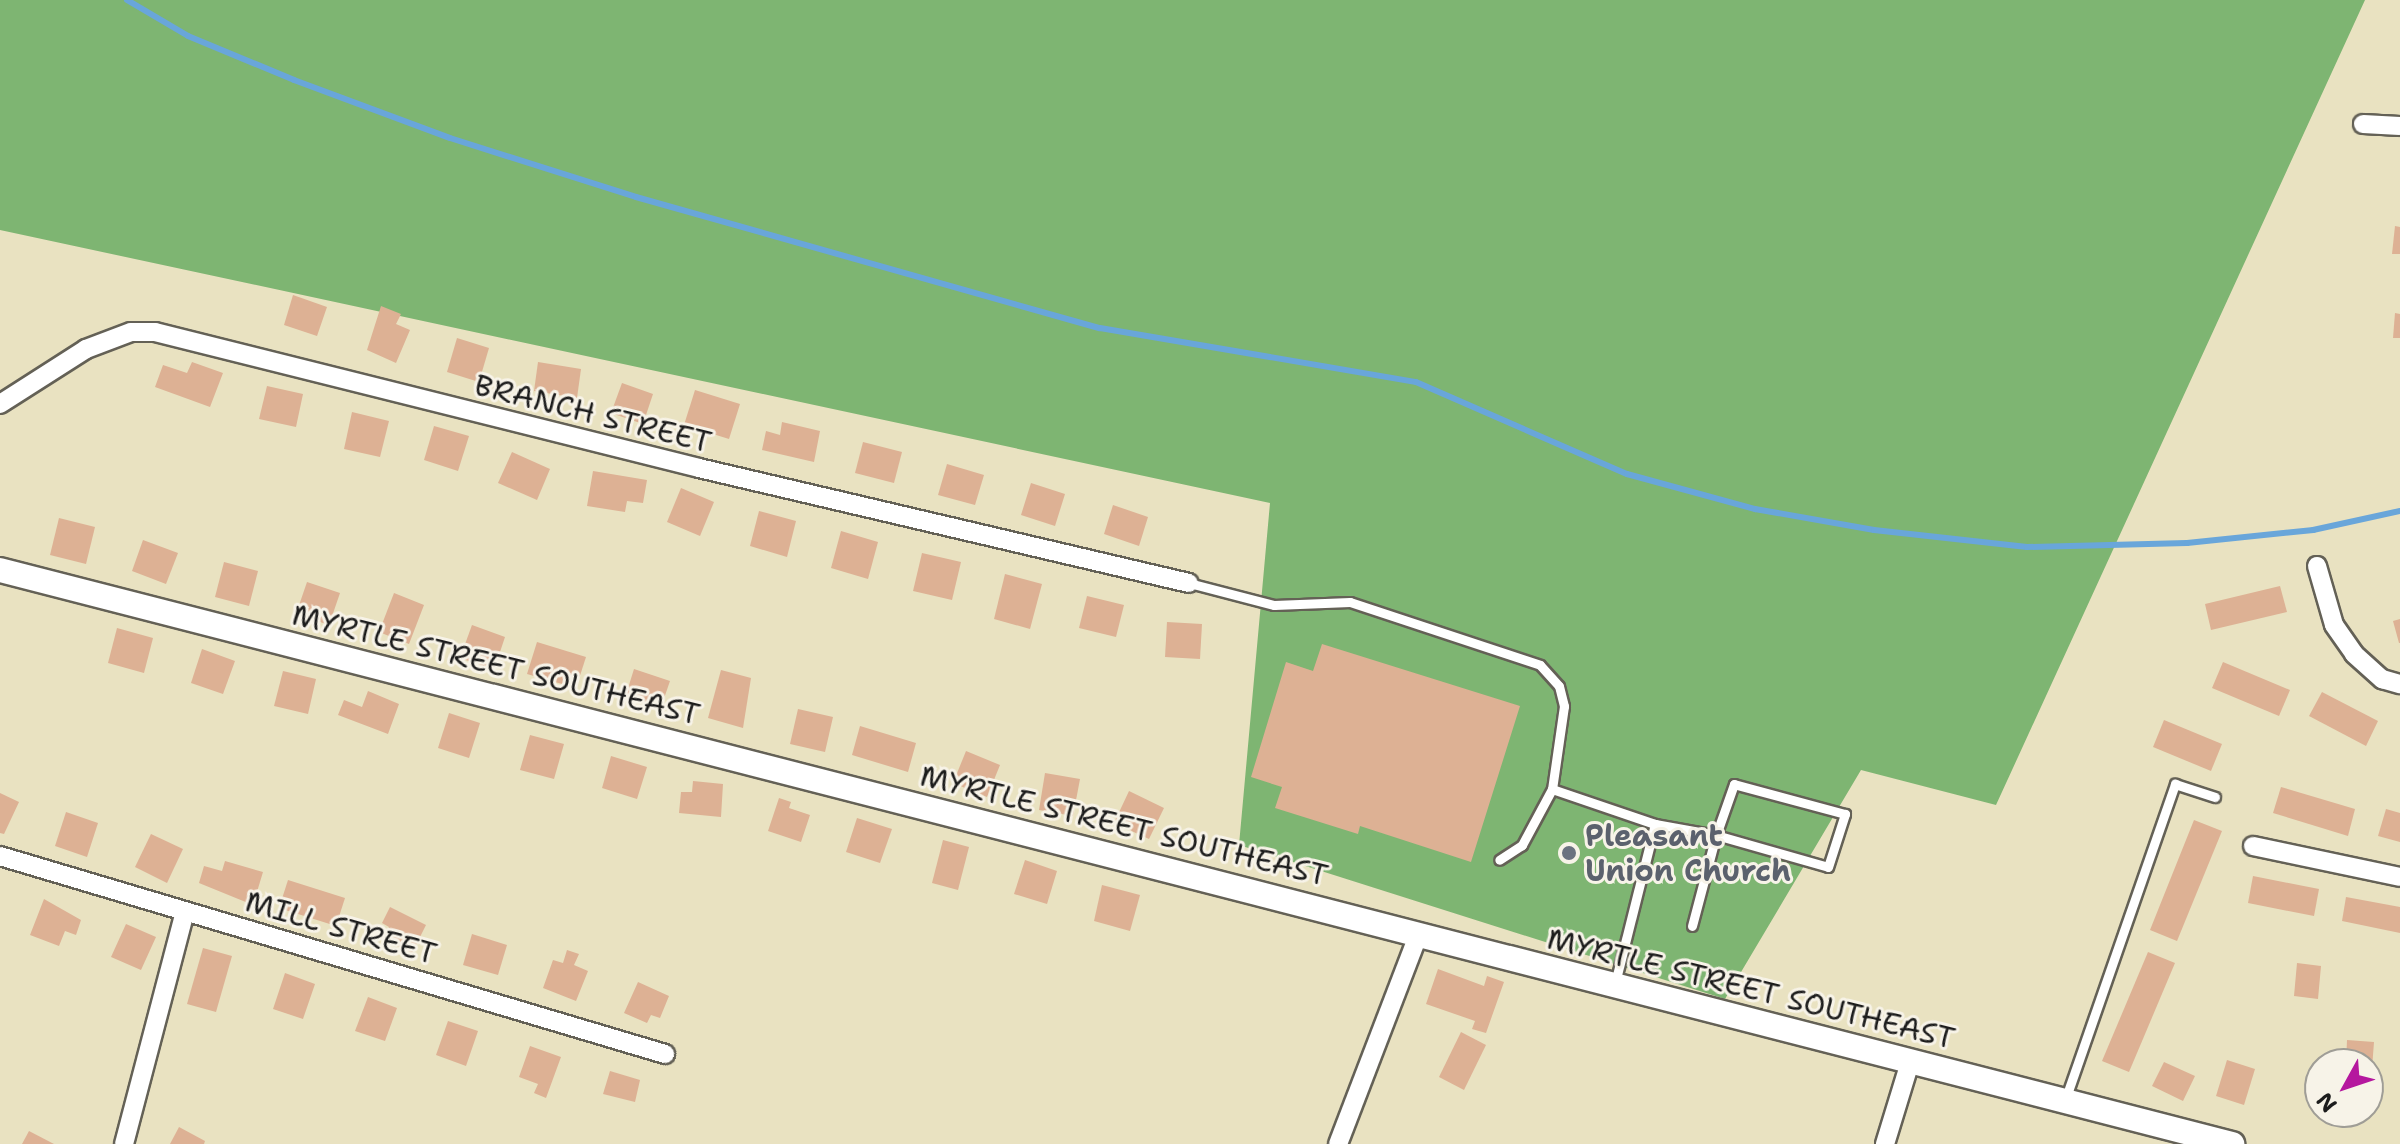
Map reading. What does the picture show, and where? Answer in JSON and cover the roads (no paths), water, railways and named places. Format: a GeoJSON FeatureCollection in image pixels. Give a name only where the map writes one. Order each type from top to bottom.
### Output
{"type":"FeatureCollection","features":[{"type":"Feature","properties":{"kind":"street"},"geometry":{"type":"LineString","coordinates":[[2363,124],[2400,126]]}},
{"type":"Feature","properties":{"kind":"street","name":"BRANCH STREET"},"geometry":{"type":"LineString","coordinates":[[0,404],[86,349],[131,332],[155,332],[654,458],[1189,583]]}},
{"type":"Feature","properties":{"kind":"street"},"geometry":{"type":"LineString","coordinates":[[2317,566],[2334,625],[2354,654],[2382,679],[2400,684]]}},
{"type":"Feature","properties":{"kind":"street","name":"MYRTLE STREET SOUTHEAST"},"geometry":{"type":"LineString","coordinates":[[0,570],[2232,1144]]}},
{"type":"Feature","properties":{"kind":"street"},"geometry":{"type":"LineString","coordinates":[[2253,846],[2400,877]]}},
{"type":"Feature","properties":{"kind":"street","name":"MILL STREET"},"geometry":{"type":"LineString","coordinates":[[0,856],[665,1054]]}},
{"type":"Feature","properties":{"kind":"street"},"geometry":{"type":"LineString","coordinates":[[124,1144],[185,912]]}},
{"type":"Feature","properties":{"kind":"street"},"geometry":{"type":"LineString","coordinates":[[1338,1144],[1418,936]]}},
{"type":"Feature","properties":{"kind":"street"},"geometry":{"type":"LineString","coordinates":[[1885,1144],[1910,1062]]}},
{"type":"Feature","properties":{"kind":"lane"},"geometry":{"type":"LineString","coordinates":[[1189,583],[1274,605],[1350,602],[1540,665],[1559,686],[1564,706],[1552,789],[1522,845],[1499,860]]}},
{"type":"Feature","properties":{"kind":"lane"},"geometry":{"type":"LineString","coordinates":[[1552,789],[1655,824],[1716,835],[1828,867],[1845,814],[1734,784],[1716,835],[1692,926]]}},
{"type":"Feature","properties":{"kind":"lane"},"geometry":{"type":"LineString","coordinates":[[2064,1103],[2175,784],[2215,797]]}},
{"type":"Feature","properties":{"kind":"lane"},"geometry":{"type":"LineString","coordinates":[[1614,986],[1655,824]]}},
{"type":"Feature","properties":{"kind":"waterway"},"geometry":{"type":"LineString","coordinates":[[127,0],[188,36],[294,80],[450,138],[636,197],[1100,328],[1416,382],[1627,474],[1755,509],[1874,530],[2027,547],[2187,543],[2313,530],[2400,511]]}},
{"type":"Feature","properties":{"kind":"place","name":"Pleasant Union Church"},"geometry":{"type":"Point","coordinates":[1569,853]}}]}
